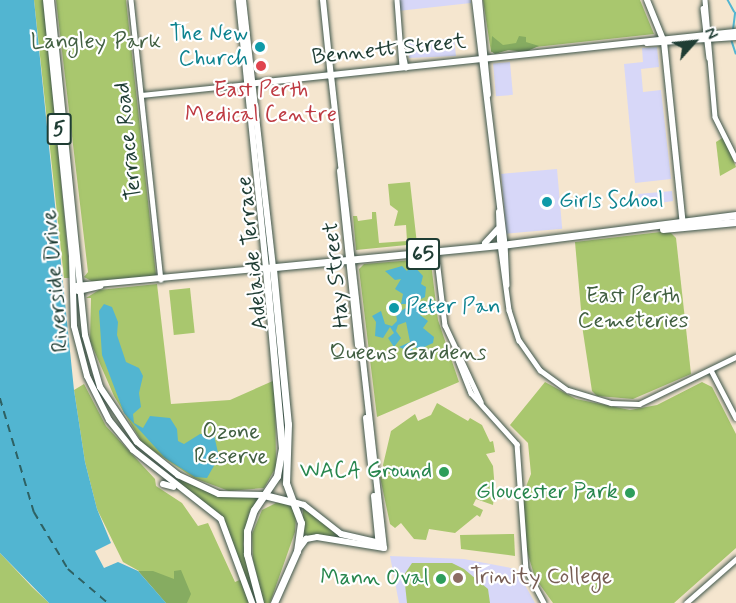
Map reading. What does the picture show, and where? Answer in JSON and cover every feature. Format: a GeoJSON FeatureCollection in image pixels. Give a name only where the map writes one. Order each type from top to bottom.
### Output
{"type":"FeatureCollection","features":[{"type":"Feature","properties":{"kind":"highway"},"geometry":{"type":"LineString","coordinates":[[681,225],[736,215]]}},
{"type":"Feature","properties":{"kind":"highway"},"geometry":{"type":"LineString","coordinates":[[502,243],[636,229],[736,222]]}},
{"type":"Feature","properties":{"kind":"highway","name":"65"},"geometry":{"type":"LineString","coordinates":[[436,250],[502,243]]}},
{"type":"Feature","properties":{"kind":"highway","name":"65"},"geometry":{"type":"LineString","coordinates":[[271,267],[502,243]]}},
{"type":"Feature","properties":{"kind":"highway","name":"Adelaide Terrace"},"geometry":{"type":"LineString","coordinates":[[260,603],[246,545],[251,517],[280,468],[282,449],[271,267]]}},
{"type":"Feature","properties":{"kind":"highway","name":"Adelaide Terrace"},"geometry":{"type":"LineString","coordinates":[[271,267],[287,415],[286,483],[301,523],[297,551],[274,603]]}},
{"type":"Feature","properties":{"kind":"highway","name":"5"},"geometry":{"type":"LineString","coordinates":[[264,495],[293,502]]}},
{"type":"Feature","properties":{"kind":"main road","name":"Riverside Drive"},"geometry":{"type":"LineString","coordinates":[[46,0],[76,335],[87,376],[108,420],[144,461],[198,501],[224,524],[231,555],[252,603]]}},
{"type":"Feature","properties":{"kind":"main road","name":"Riverside Drive"},"geometry":{"type":"LineString","coordinates":[[51,0],[82,306],[94,374],[112,408],[137,442],[178,475],[208,491],[264,495]]}},
{"type":"Feature","properties":{"kind":"main road","name":"Adelaide Terrace"},"geometry":{"type":"LineString","coordinates":[[241,0],[271,267]]}},
{"type":"Feature","properties":{"kind":"main road","name":"Hay Street"},"geometry":{"type":"LineString","coordinates":[[323,0],[380,545]]}},
{"type":"Feature","properties":{"kind":"main road"},"geometry":{"type":"LineString","coordinates":[[477,0],[502,243]]}},
{"type":"Feature","properties":{"kind":"main road"},"geometry":{"type":"LineString","coordinates":[[647,0],[662,40],[681,225]]}},
{"type":"Feature","properties":{"kind":"main road","name":"Bennett Street"},"geometry":{"type":"LineString","coordinates":[[250,84],[733,34]]}},
{"type":"Feature","properties":{"kind":"main road"},"geometry":{"type":"LineString","coordinates":[[499,212],[502,243]]}},
{"type":"Feature","properties":{"kind":"main road"},"geometry":{"type":"LineString","coordinates":[[485,243],[499,229]]}},
{"type":"Feature","properties":{"kind":"main road","name":"65"},"geometry":{"type":"LineString","coordinates":[[72,289],[271,267]]}},
{"type":"Feature","properties":{"kind":"main road"},"geometry":{"type":"LineString","coordinates":[[79,273],[87,282],[97,286],[86,295],[82,306]]}},
{"type":"Feature","properties":{"kind":"main road"},"geometry":{"type":"LineString","coordinates":[[144,461],[162,483],[171,485],[198,501]]}},
{"type":"Feature","properties":{"kind":"main road"},"geometry":{"type":"LineString","coordinates":[[293,502],[304,505],[341,534],[380,545]]}},
{"type":"Feature","properties":{"kind":"main road"},"geometry":{"type":"LineString","coordinates":[[297,551],[306,539],[317,537],[380,545]]}},
{"type":"Feature","properties":{"kind":"street","name":"Terrace Road"},"geometry":{"type":"LineString","coordinates":[[131,0],[161,279]]}},
{"type":"Feature","properties":{"kind":"street"},"geometry":{"type":"LineString","coordinates":[[397,0],[404,67]]}},
{"type":"Feature","properties":{"kind":"street"},"geometry":{"type":"LineString","coordinates":[[704,0],[716,120],[736,159]]}},
{"type":"Feature","properties":{"kind":"street","name":"Bennett Street"},"geometry":{"type":"LineString","coordinates":[[141,95],[250,84]]}},
{"type":"Feature","properties":{"kind":"street"},"geometry":{"type":"LineString","coordinates":[[502,243],[511,317],[525,350],[540,370],[568,390],[597,400],[632,405],[657,398],[736,357]]}},
{"type":"Feature","properties":{"kind":"street"},"geometry":{"type":"LineString","coordinates":[[436,250],[443,317],[456,355],[487,412],[509,431],[519,448],[518,501],[526,569],[544,603]]}},
{"type":"Feature","properties":{"kind":"street"},"geometry":{"type":"LineString","coordinates":[[711,370],[736,418]]}},
{"type":"Feature","properties":{"kind":"street"},"geometry":{"type":"LineString","coordinates":[[686,603],[736,559]]}},
{"type":"Feature","properties":{"kind":"shaded area"},"geometry":{"type":"Polygon","coordinates":[[[397,0],[471,0],[471,3],[398,11],[397,0]]]}},
{"type":"Feature","properties":{"kind":"shaded area"},"geometry":{"type":"Polygon","coordinates":[[[454,38],[456,56],[409,58],[407,43],[454,38]]]}},
{"type":"Feature","properties":{"kind":"shaded area"},"geometry":{"type":"Polygon","coordinates":[[[657,47],[659,67],[641,69],[643,92],[661,90],[671,179],[635,183],[624,64],[643,62],[642,48],[657,47]]]}},
{"type":"Feature","properties":{"kind":"shaded area"},"geometry":{"type":"Polygon","coordinates":[[[510,62],[513,95],[496,96],[493,63],[510,62]]]}},
{"type":"Feature","properties":{"kind":"shaded area"},"geometry":{"type":"Polygon","coordinates":[[[557,169],[562,229],[506,234],[501,174],[557,169]]]}},
{"type":"Feature","properties":{"kind":"shaded area"},"geometry":{"type":"Polygon","coordinates":[[[672,191],[673,201],[639,206],[638,194],[672,191]]]}},
{"type":"Feature","properties":{"kind":"shaded area","name":"Trinity College"},"geometry":{"type":"Polygon","coordinates":[[[390,556],[464,559],[516,569],[535,603],[399,603],[390,556]]]}},
{"type":"Feature","properties":{"kind":"green space"},"geometry":{"type":"Polygon","coordinates":[[[34,0],[44,0],[70,278],[64,278],[34,0]]]}},
{"type":"Feature","properties":{"kind":"green space","name":"Langley Park"},"geometry":{"type":"Polygon","coordinates":[[[56,0],[126,0],[156,275],[152,278],[95,283],[84,277],[88,272],[56,0]]]}},
{"type":"Feature","properties":{"kind":"green space"},"geometry":{"type":"Polygon","coordinates":[[[483,0],[640,0],[654,34],[491,52],[483,0]]]}},
{"type":"Feature","properties":{"kind":"green space"},"geometry":{"type":"Polygon","coordinates":[[[492,36],[503,45],[516,43],[519,36],[526,37],[526,42],[539,46],[525,52],[508,50],[495,54],[491,51],[492,36]]]}},
{"type":"Feature","properties":{"kind":"green space"},"geometry":{"type":"Polygon","coordinates":[[[724,137],[736,167],[720,176],[716,142],[724,137]]]}},
{"type":"Feature","properties":{"kind":"green space"},"geometry":{"type":"Polygon","coordinates":[[[410,182],[417,244],[356,250],[353,216],[357,216],[358,221],[372,219],[372,212],[376,212],[379,243],[407,241],[406,225],[394,226],[398,211],[390,205],[388,184],[410,182]]]}},
{"type":"Feature","properties":{"kind":"green space","name":"East Perth Cemeteries"},"geometry":{"type":"Polygon","coordinates":[[[669,231],[676,238],[691,374],[633,399],[597,396],[592,391],[583,332],[575,242],[669,231]]]}},
{"type":"Feature","properties":{"kind":"green space","name":"Queens Gardens"},"geometry":{"type":"Polygon","coordinates":[[[426,259],[431,263],[438,320],[459,382],[377,417],[359,269],[364,264],[426,259]]]}},
{"type":"Feature","properties":{"kind":"green space","name":"Ozone Reserve"},"geometry":{"type":"Polygon","coordinates":[[[157,284],[171,404],[230,400],[275,380],[276,467],[264,488],[229,491],[194,478],[143,444],[114,396],[90,341],[91,298],[86,298],[99,290],[157,284]]]}},
{"type":"Feature","properties":{"kind":"green space"},"geometry":{"type":"Polygon","coordinates":[[[190,288],[195,333],[174,335],[169,290],[190,288]]]}},
{"type":"Feature","properties":{"kind":"green space","name":"Gloucester Park"},"geometry":{"type":"Polygon","coordinates":[[[545,382],[576,399],[630,410],[657,405],[702,382],[712,387],[736,434],[736,548],[674,603],[553,603],[535,578],[527,551],[523,494],[531,474],[528,443],[510,425],[545,382]]]}},
{"type":"Feature","properties":{"kind":"green space"},"geometry":{"type":"Polygon","coordinates":[[[84,384],[106,426],[155,479],[156,486],[182,503],[198,526],[208,523],[235,582],[242,579],[250,603],[166,603],[139,571],[123,562],[97,509],[85,462],[74,390],[84,384]]]}},
{"type":"Feature","properties":{"kind":"green space","name":"WACA Ground"},"geometry":{"type":"Polygon","coordinates":[[[437,403],[468,421],[470,418],[482,425],[490,442],[493,441],[495,452],[486,454],[493,466],[495,490],[493,505],[476,499],[473,505],[483,510],[480,517],[477,515],[455,533],[429,529],[426,540],[414,539],[401,523],[395,528],[390,524],[380,477],[394,475],[384,473],[383,465],[391,431],[415,414],[418,421],[431,415],[437,403]]]}},
{"type":"Feature","properties":{"kind":"green space"},"geometry":{"type":"Polygon","coordinates":[[[176,478],[216,495],[260,496],[249,513],[243,544],[258,603],[253,603],[225,523],[174,481],[176,478]]]}},
{"type":"Feature","properties":{"kind":"green space"},"geometry":{"type":"Polygon","coordinates":[[[280,501],[290,504],[296,516],[295,532],[270,603],[264,603],[253,560],[252,534],[262,510],[280,501]]]}},
{"type":"Feature","properties":{"kind":"green space"},"geometry":{"type":"Polygon","coordinates":[[[303,506],[344,538],[344,539],[303,536],[303,506]]]}},
{"type":"Feature","properties":{"kind":"green space"},"geometry":{"type":"Polygon","coordinates":[[[514,534],[515,556],[461,549],[460,535],[514,534]]]}},
{"type":"Feature","properties":{"kind":"green space"},"geometry":{"type":"Polygon","coordinates":[[[0,553],[32,587],[49,603],[0,603],[0,553]]]}},
{"type":"Feature","properties":{"kind":"green space","name":"Mann Oval"},"geometry":{"type":"Polygon","coordinates":[[[412,563],[452,563],[464,569],[488,589],[490,603],[407,603],[404,575],[412,563]]]}},
{"type":"Feature","properties":{"kind":"green space"},"geometry":{"type":"Polygon","coordinates":[[[181,570],[191,594],[187,603],[166,603],[138,571],[153,571],[174,579],[174,571],[181,570]]]}},
{"type":"Feature","properties":{"kind":"water"},"geometry":{"type":"Polygon","coordinates":[[[0,0],[34,0],[74,390],[85,462],[97,509],[111,543],[95,551],[104,568],[118,562],[138,571],[166,603],[49,603],[0,553],[0,0]]]}},
{"type":"Feature","properties":{"kind":"water"},"geometry":{"type":"Polygon","coordinates":[[[412,264],[423,276],[421,284],[426,287],[425,297],[417,301],[423,306],[420,315],[428,321],[423,328],[434,337],[433,343],[420,349],[409,345],[418,356],[416,361],[412,353],[399,347],[410,342],[406,322],[398,325],[396,331],[401,338],[394,347],[388,338],[394,333],[390,327],[383,338],[375,336],[376,322],[372,316],[381,311],[385,324],[392,326],[397,321],[396,314],[412,304],[401,304],[403,294],[395,289],[401,279],[395,280],[385,271],[402,266],[407,271],[412,264]]]}},
{"type":"Feature","properties":{"kind":"water"},"geometry":{"type":"Polygon","coordinates":[[[104,304],[112,307],[118,322],[117,335],[126,362],[139,368],[143,376],[139,393],[141,407],[133,414],[134,423],[143,428],[150,416],[170,418],[177,429],[178,441],[184,444],[200,434],[214,435],[219,457],[207,478],[195,477],[165,458],[124,413],[102,355],[99,311],[104,304]]]}},
{"type":"Feature","properties":{"kind":"waterway"},"geometry":{"type":"LineString","coordinates":[[728,0],[734,11]]}},
{"type":"Feature","properties":{"kind":"waterway"},"geometry":{"type":"LineString","coordinates":[[733,30],[735,13]]}},
{"type":"Feature","properties":{"kind":"waterway"},"geometry":{"type":"LineString","coordinates":[[732,41],[736,53]]}},
{"type":"Feature","properties":{"kind":"ferry route"},"geometry":{"type":"LineString","coordinates":[[0,398],[34,512],[68,569],[108,603]]}},
{"type":"Feature","properties":{"kind":"place","name":"The New Church"},"geometry":{"type":"Point","coordinates":[260,47]}},
{"type":"Feature","properties":{"kind":"place","name":"East Perth Medical Centre"},"geometry":{"type":"Point","coordinates":[261,66]}},
{"type":"Feature","properties":{"kind":"place","name":"Girls School"},"geometry":{"type":"Point","coordinates":[547,202]}},
{"type":"Feature","properties":{"kind":"place","name":"Peter Pan"},"geometry":{"type":"Point","coordinates":[394,308]}},
{"type":"Feature","properties":{"kind":"place","name":"WACA Ground"},"geometry":{"type":"Point","coordinates":[444,472]}},
{"type":"Feature","properties":{"kind":"place","name":"Gloucester Park"},"geometry":{"type":"Point","coordinates":[630,493]}},
{"type":"Feature","properties":{"kind":"place","name":"Trinity College"},"geometry":{"type":"Point","coordinates":[458,578]}},
{"type":"Feature","properties":{"kind":"place","name":"Mann Oval"},"geometry":{"type":"Point","coordinates":[441,579]}}]}
